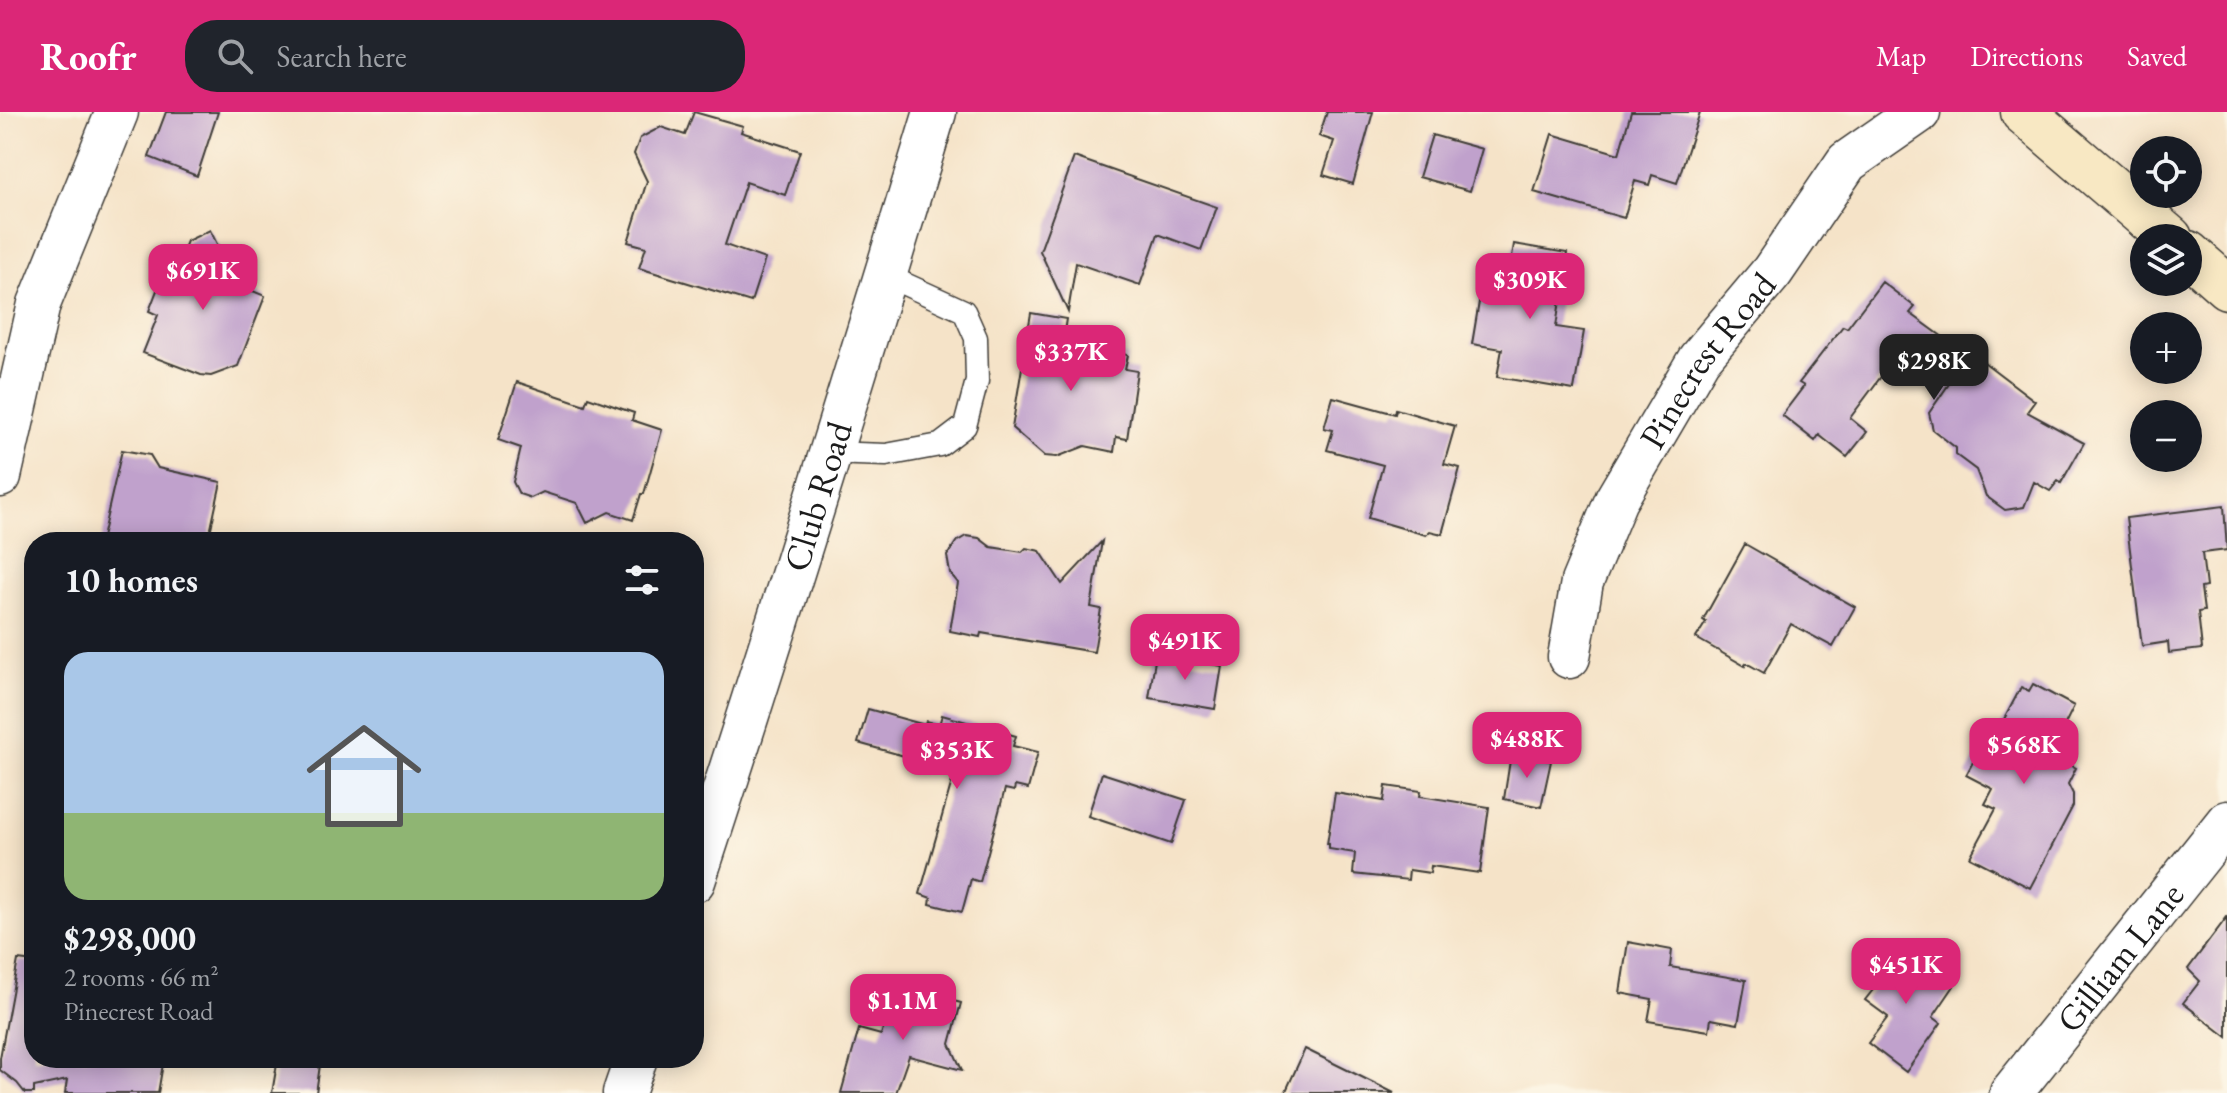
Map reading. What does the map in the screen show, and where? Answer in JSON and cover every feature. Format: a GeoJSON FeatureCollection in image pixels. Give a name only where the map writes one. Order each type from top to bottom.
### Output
{"type":"FeatureCollection","features":[{"type":"Feature","properties":{"kind":"street"},"geometry":{"type":"LineString","coordinates":[[0,476],[39,304],[117,112]]}},
{"type":"Feature","properties":{"kind":"street","name":"Club Road"},"geometry":{"type":"LineString","coordinates":[[704,851],[779,622],[828,453],[935,112]]}},
{"type":"Feature","properties":{"kind":"street","name":"Pinecrest Road"},"geometry":{"type":"LineString","coordinates":[[1569,657],[1582,582],[1616,500],[1699,359],[1772,272],[1847,162],[1919,112]]}},
{"type":"Feature","properties":{"kind":"street"},"geometry":{"type":"LineString","coordinates":[[2023,112],[2154,224]]}},
{"type":"Feature","properties":{"kind":"street"},"geometry":{"type":"LineString","coordinates":[[2202,265],[2227,287]]}},
{"type":"Feature","properties":{"kind":"street","name":"Gilliam Lane"},"geometry":{"type":"LineString","coordinates":[[2011,1093],[2227,822]]}},
{"type":"Feature","properties":{"kind":"street"},"geometry":{"type":"LineString","coordinates":[[624,1093],[633,1068]]}},
{"type":"Feature","properties":{"kind":"lane"},"geometry":{"type":"LineString","coordinates":[[828,453],[886,455],[940,445],[965,426],[977,381],[976,338],[964,311],[885,275]]}},
{"type":"Feature","properties":{"kind":"building"},"geometry":{"type":"Polygon","coordinates":[[[166,112],[218,112],[197,176],[149,157],[166,112]]]}},
{"type":"Feature","properties":{"kind":"building"},"geometry":{"type":"Polygon","coordinates":[[[694,112],[743,126],[741,132],[800,151],[785,195],[746,182],[725,245],[765,259],[751,302],[639,268],[646,247],[628,242],[647,181],[634,154],[640,138],[661,127],[685,135],[694,112]]]}},
{"type":"Feature","properties":{"kind":"building"},"geometry":{"type":"Polygon","coordinates":[[[1327,112],[1373,112],[1353,184],[1323,175],[1334,141],[1319,136],[1327,112]]]}},
{"type":"Feature","properties":{"kind":"building"},"geometry":{"type":"Polygon","coordinates":[[[1631,112],[1700,112],[1677,183],[1652,175],[1649,185],[1635,181],[1624,218],[1534,192],[1552,134],[1619,154],[1631,112]]]}},
{"type":"Feature","properties":{"kind":"building"},"geometry":{"type":"Polygon","coordinates":[[[1432,135],[1482,149],[1470,191],[1419,177],[1432,135]]]}},
{"type":"Feature","properties":{"kind":"building"},"geometry":{"type":"Polygon","coordinates":[[[1074,157],[1217,207],[1201,250],[1158,234],[1140,285],[1076,263],[1068,312],[1040,251],[1074,157]]]}},
{"type":"Feature","properties":{"kind":"building"},"geometry":{"type":"Polygon","coordinates":[[[210,230],[227,264],[249,273],[243,287],[265,296],[238,366],[211,376],[143,353],[158,315],[149,311],[161,280],[170,284],[187,241],[210,230]]]}},
{"type":"Feature","properties":{"kind":"building"},"geometry":{"type":"Polygon","coordinates":[[[1514,244],[1567,253],[1556,327],[1584,331],[1574,390],[1497,377],[1502,349],[1472,344],[1483,278],[1508,282],[1514,244]]]}},
{"type":"Feature","properties":{"kind":"building"},"geometry":{"type":"Polygon","coordinates":[[[1882,282],[1915,307],[1910,313],[1969,356],[1972,353],[2035,401],[2027,412],[2084,443],[2061,483],[2058,481],[2050,491],[2034,482],[2024,507],[2005,510],[1986,496],[1976,470],[1956,455],[1956,448],[1933,430],[1929,413],[1951,381],[1904,346],[1850,418],[1867,432],[1847,457],[1819,435],[1815,441],[1782,415],[1804,386],[1799,383],[1882,282]]]}},
{"type":"Feature","properties":{"kind":"building"},"geometry":{"type":"Polygon","coordinates":[[[1031,313],[1066,319],[1062,344],[1128,355],[1125,369],[1137,371],[1127,439],[1116,437],[1114,452],[1085,446],[1057,457],[1044,456],[1012,428],[1031,313]]]}},
{"type":"Feature","properties":{"kind":"building"},"geometry":{"type":"Polygon","coordinates":[[[517,382],[585,405],[588,397],[634,413],[632,420],[662,430],[644,494],[641,494],[633,520],[609,512],[587,523],[577,503],[543,492],[531,498],[519,494],[513,482],[521,448],[498,440],[517,382]]]}},
{"type":"Feature","properties":{"kind":"building"},"geometry":{"type":"Polygon","coordinates":[[[1333,397],[1395,414],[1396,409],[1455,426],[1444,464],[1460,468],[1442,534],[1430,531],[1426,535],[1368,518],[1383,465],[1327,450],[1333,430],[1324,428],[1333,397]]]}},
{"type":"Feature","properties":{"kind":"building"},"geometry":{"type":"Polygon","coordinates":[[[122,450],[150,455],[158,468],[221,482],[210,532],[103,532],[122,450]]]}},
{"type":"Feature","properties":{"kind":"building"},"geometry":{"type":"Polygon","coordinates":[[[2224,506],[2227,550],[2202,553],[2206,587],[2201,588],[2204,611],[2198,612],[2202,649],[2169,653],[2168,642],[2142,646],[2126,518],[2224,506]]]}},
{"type":"Feature","properties":{"kind":"building"},"geometry":{"type":"Polygon","coordinates":[[[966,536],[979,538],[991,547],[1022,552],[1026,548],[1040,551],[1062,584],[1102,541],[1091,607],[1101,609],[1094,652],[981,633],[980,637],[950,631],[958,583],[950,573],[947,556],[956,542],[966,536]]]}},
{"type":"Feature","properties":{"kind":"building"},"geometry":{"type":"Polygon","coordinates":[[[1745,544],[1855,607],[1833,647],[1791,624],[1764,673],[1746,663],[1745,666],[1696,638],[1745,544]]]}},
{"type":"Feature","properties":{"kind":"building"},"geometry":{"type":"Polygon","coordinates":[[[1156,654],[1222,666],[1215,709],[1149,698],[1156,654]]]}},
{"type":"Feature","properties":{"kind":"building"},"geometry":{"type":"Polygon","coordinates":[[[2033,684],[2074,706],[2050,754],[2076,768],[2068,784],[2073,794],[2073,806],[2030,888],[1970,857],[1996,809],[1985,804],[1993,789],[1966,775],[1987,736],[1993,740],[2021,687],[2029,691],[2033,684]]]}},
{"type":"Feature","properties":{"kind":"building"},"geometry":{"type":"Polygon","coordinates":[[[868,709],[925,725],[926,721],[939,725],[942,715],[1016,736],[1013,746],[1038,752],[1028,789],[1015,786],[1014,791],[1005,789],[980,882],[971,879],[962,912],[930,904],[931,898],[920,894],[954,774],[858,743],[868,709]]]}},
{"type":"Feature","properties":{"kind":"building"},"geometry":{"type":"Polygon","coordinates":[[[1511,754],[1551,761],[1541,807],[1504,799],[1511,754]]]}},
{"type":"Feature","properties":{"kind":"building"},"geometry":{"type":"Polygon","coordinates":[[[1102,773],[1186,800],[1171,844],[1088,816],[1102,773]]]}},
{"type":"Feature","properties":{"kind":"building"},"geometry":{"type":"Polygon","coordinates":[[[1386,786],[1421,791],[1420,796],[1489,807],[1480,873],[1431,866],[1430,873],[1409,870],[1408,880],[1353,874],[1355,853],[1329,849],[1327,844],[1335,793],[1384,801],[1386,786]]]}},
{"type":"Feature","properties":{"kind":"building"},"geometry":{"type":"Polygon","coordinates":[[[2227,917],[2227,1037],[2183,1003],[2200,981],[2188,969],[2227,917]]]}},
{"type":"Feature","properties":{"kind":"building"},"geometry":{"type":"Polygon","coordinates":[[[1628,942],[1672,950],[1670,967],[1746,980],[1738,1024],[1711,1019],[1709,1031],[1648,1021],[1652,999],[1620,993],[1628,942]]]}},
{"type":"Feature","properties":{"kind":"building"},"geometry":{"type":"Polygon","coordinates":[[[1912,949],[1954,986],[1933,1017],[1941,1023],[1906,1072],[1868,1043],[1888,1017],[1865,1000],[1876,986],[1867,980],[1890,951],[1898,958],[1904,950],[1909,955],[1912,949]]]}},
{"type":"Feature","properties":{"kind":"building"},"geometry":{"type":"Polygon","coordinates":[[[18,960],[24,961],[24,1068],[162,1068],[158,1093],[65,1093],[67,1080],[34,1087],[34,1093],[25,1093],[0,1070],[18,960]]]}},
{"type":"Feature","properties":{"kind":"building"},"geometry":{"type":"Polygon","coordinates":[[[896,985],[961,1003],[950,1044],[962,1070],[909,1056],[896,1093],[841,1093],[859,1029],[881,1035],[896,985]]]}},
{"type":"Feature","properties":{"kind":"building"},"geometry":{"type":"Polygon","coordinates":[[[1305,1049],[1394,1093],[1285,1093],[1305,1049]]]}},
{"type":"Feature","properties":{"kind":"building"},"geometry":{"type":"Polygon","coordinates":[[[276,1068],[320,1068],[316,1093],[272,1093],[276,1068]]]}}]}
